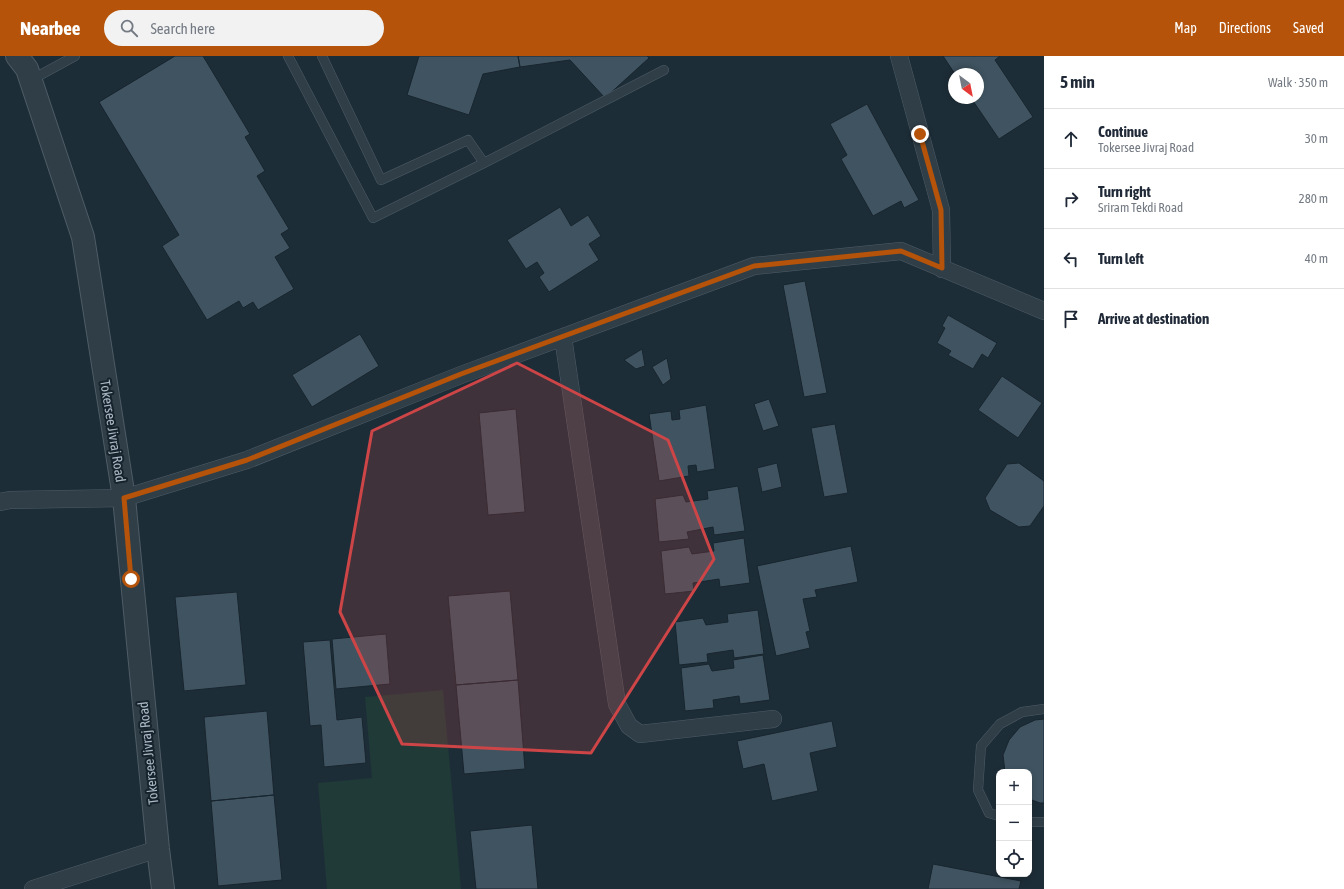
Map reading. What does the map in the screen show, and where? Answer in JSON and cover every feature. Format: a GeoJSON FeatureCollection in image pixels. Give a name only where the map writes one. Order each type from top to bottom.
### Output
{"type":"FeatureCollection","features":[{"type":"Feature","properties":{"kind":"street","name":"Tokersee Jivraj Road"},"geometry":{"type":"LineString","coordinates":[[17,56],[27,69],[31,80],[82,237],[124,498],[163,889]]}},
{"type":"Feature","properties":{"kind":"street"},"geometry":{"type":"LineString","coordinates":[[899,56],[941,210],[942,268]]}},
{"type":"Feature","properties":{"kind":"street"},"geometry":{"type":"LineString","coordinates":[[0,502],[10,500],[124,498],[247,460],[461,374],[754,266],[901,251],[1044,311]]}},
{"type":"Feature","properties":{"kind":"street"},"geometry":{"type":"LineString","coordinates":[[563,337],[617,704],[629,726],[640,734],[773,719]]}},
{"type":"Feature","properties":{"kind":"street"},"geometry":{"type":"LineString","coordinates":[[33,889],[158,849]]}},
{"type":"Feature","properties":{"kind":"lane"},"geometry":{"type":"LineString","coordinates":[[31,80],[75,56]]}},
{"type":"Feature","properties":{"kind":"lane"},"geometry":{"type":"LineString","coordinates":[[288,56],[373,218],[484,163],[664,70]]}},
{"type":"Feature","properties":{"kind":"lane"},"geometry":{"type":"LineString","coordinates":[[322,56],[381,180],[468,140],[484,163]]}},
{"type":"Feature","properties":{"kind":"lane"},"geometry":{"type":"LineString","coordinates":[[996,815],[989,813],[978,790],[981,746],[1000,724],[1022,712],[1044,709]]}},
{"type":"Feature","properties":{"kind":"lane"},"geometry":{"type":"LineString","coordinates":[[1032,822],[1044,822]]}},
{"type":"Feature","properties":{"kind":"highlighted area"},"geometry":{"type":"Polygon","coordinates":[[[517,363],[668,440],[714,559],[591,753],[402,744],[340,612],[372,431],[517,363]]]}},
{"type":"Feature","properties":{"kind":"green space"},"geometry":{"type":"Polygon","coordinates":[[[443,690],[461,889],[327,889],[318,783],[372,778],[365,697],[443,690]]]}},
{"type":"Feature","properties":{"kind":"building"},"geometry":{"type":"Polygon","coordinates":[[[175,56],[203,56],[250,134],[245,137],[265,171],[257,176],[289,229],[281,234],[290,248],[275,257],[294,289],[258,310],[253,302],[243,308],[239,301],[207,320],[162,246],[179,235],[99,102],[175,56]]]}},
{"type":"Feature","properties":{"kind":"building"},"geometry":{"type":"Polygon","coordinates":[[[419,56],[518,56],[520,67],[483,74],[469,115],[407,95],[419,56]]]}},
{"type":"Feature","properties":{"kind":"building"},"geometry":{"type":"Polygon","coordinates":[[[518,56],[647,56],[649,58],[605,98],[570,60],[520,67],[518,56]]]}},
{"type":"Feature","properties":{"kind":"building"},"geometry":{"type":"Polygon","coordinates":[[[943,56],[1000,56],[995,60],[1033,117],[999,139],[975,104],[984,104],[984,68],[951,68],[943,56]]]}},
{"type":"Feature","properties":{"kind":"building"},"geometry":{"type":"Polygon","coordinates":[[[867,104],[919,200],[904,208],[901,201],[873,216],[841,159],[847,155],[830,124],[867,104]]]}},
{"type":"Feature","properties":{"kind":"building"},"geometry":{"type":"Polygon","coordinates":[[[560,207],[571,226],[588,215],[601,236],[589,244],[599,260],[549,292],[539,277],[544,273],[537,262],[526,269],[507,240],[560,207]]]}},
{"type":"Feature","properties":{"kind":"building"},"geometry":{"type":"Polygon","coordinates":[[[805,281],[827,393],[804,397],[783,285],[805,281]]]}},
{"type":"Feature","properties":{"kind":"building"},"geometry":{"type":"Polygon","coordinates":[[[948,315],[997,343],[988,358],[982,354],[973,369],[948,355],[951,351],[937,343],[945,328],[942,326],[948,315]]]}},
{"type":"Feature","properties":{"kind":"building"},"geometry":{"type":"Polygon","coordinates":[[[360,334],[379,366],[312,407],[292,375],[360,334]]]}},
{"type":"Feature","properties":{"kind":"building"},"geometry":{"type":"Polygon","coordinates":[[[642,349],[645,366],[636,369],[624,360],[642,349]]]}},
{"type":"Feature","properties":{"kind":"building"},"geometry":{"type":"Polygon","coordinates":[[[667,358],[671,379],[663,385],[652,367],[667,358]]]}},
{"type":"Feature","properties":{"kind":"building"},"geometry":{"type":"Polygon","coordinates":[[[1002,376],[1042,403],[1018,438],[978,410],[1002,376]]]}},
{"type":"Feature","properties":{"kind":"building"},"geometry":{"type":"Polygon","coordinates":[[[769,399],[779,426],[763,431],[754,404],[769,399]]]}},
{"type":"Feature","properties":{"kind":"building"},"geometry":{"type":"Polygon","coordinates":[[[706,405],[715,469],[697,472],[696,465],[688,466],[689,476],[659,481],[649,414],[671,411],[672,420],[680,419],[679,410],[706,405]]]}},
{"type":"Feature","properties":{"kind":"building"},"geometry":{"type":"Polygon","coordinates":[[[516,409],[525,512],[488,515],[479,413],[516,409]]]}},
{"type":"Feature","properties":{"kind":"building"},"geometry":{"type":"Polygon","coordinates":[[[835,424],[848,493],[824,497],[811,428],[835,424]]]}},
{"type":"Feature","properties":{"kind":"building"},"geometry":{"type":"Polygon","coordinates":[[[777,463],[782,487],[762,492],[757,468],[777,463]]]}},
{"type":"Feature","properties":{"kind":"building"},"geometry":{"type":"Polygon","coordinates":[[[1019,463],[1044,481],[1044,506],[1030,526],[1019,527],[990,510],[985,498],[1007,464],[1019,463]]]}},
{"type":"Feature","properties":{"kind":"building"},"geometry":{"type":"Polygon","coordinates":[[[738,486],[745,531],[714,535],[713,527],[687,532],[689,539],[659,542],[655,499],[683,495],[686,502],[708,499],[707,491],[738,486]]]}},
{"type":"Feature","properties":{"kind":"building"},"geometry":{"type":"Polygon","coordinates":[[[744,538],[750,583],[720,587],[719,579],[693,583],[694,591],[665,594],[661,551],[689,547],[692,554],[714,551],[713,543],[744,538]]]}},
{"type":"Feature","properties":{"kind":"building"},"geometry":{"type":"Polygon","coordinates":[[[851,546],[858,582],[815,590],[817,597],[803,599],[810,631],[806,632],[810,648],[776,656],[757,566],[851,546]]]}},
{"type":"Feature","properties":{"kind":"building"},"geometry":{"type":"Polygon","coordinates":[[[510,591],[518,680],[456,685],[448,596],[510,591]]]}},
{"type":"Feature","properties":{"kind":"building"},"geometry":{"type":"Polygon","coordinates":[[[237,592],[246,685],[184,691],[175,597],[237,592]]]}},
{"type":"Feature","properties":{"kind":"building"},"geometry":{"type":"Polygon","coordinates":[[[758,610],[764,654],[734,658],[733,650],[707,654],[708,662],[679,665],[675,622],[703,618],[706,625],[728,622],[727,614],[758,610]]]}},
{"type":"Feature","properties":{"kind":"building"},"geometry":{"type":"Polygon","coordinates":[[[386,634],[390,684],[336,689],[332,639],[386,634]]]}},
{"type":"Feature","properties":{"kind":"building"},"geometry":{"type":"Polygon","coordinates":[[[330,640],[337,720],[362,717],[366,763],[324,767],[321,725],[310,726],[303,642],[330,640]]]}},
{"type":"Feature","properties":{"kind":"building"},"geometry":{"type":"Polygon","coordinates":[[[763,655],[770,700],[740,704],[739,696],[713,700],[714,708],[685,711],[681,668],[709,664],[712,671],[734,668],[733,660],[763,655]]]}},
{"type":"Feature","properties":{"kind":"building"},"geometry":{"type":"Polygon","coordinates":[[[518,680],[525,769],[464,774],[456,685],[518,680]]]}},
{"type":"Feature","properties":{"kind":"building"},"geometry":{"type":"Polygon","coordinates":[[[267,711],[274,795],[211,801],[204,717],[267,711]]]}},
{"type":"Feature","properties":{"kind":"building"},"geometry":{"type":"Polygon","coordinates":[[[1044,719],[1044,803],[1032,800],[1032,769],[1005,769],[1003,755],[1009,740],[1020,727],[1035,720],[1044,719]]]}},
{"type":"Feature","properties":{"kind":"building"},"geometry":{"type":"Polygon","coordinates":[[[832,721],[837,747],[810,753],[818,791],[772,801],[764,764],[743,769],[737,741],[832,721]]]}},
{"type":"Feature","properties":{"kind":"building"},"geometry":{"type":"Polygon","coordinates":[[[274,795],[282,880],[218,886],[211,801],[274,795]]]}},
{"type":"Feature","properties":{"kind":"building"},"geometry":{"type":"Polygon","coordinates":[[[532,825],[538,889],[476,889],[470,831],[532,825]]]}},
{"type":"Feature","properties":{"kind":"building"},"geometry":{"type":"Polygon","coordinates":[[[933,864],[1021,881],[1019,889],[928,889],[933,864]]]}},
{"type":"Feature","properties":{"kind":"route"},"geometry":{"type":"LineString","coordinates":[[131,579],[124,498],[247,460],[461,374],[754,266],[901,251],[942,268],[941,210],[920,134]]}}]}
